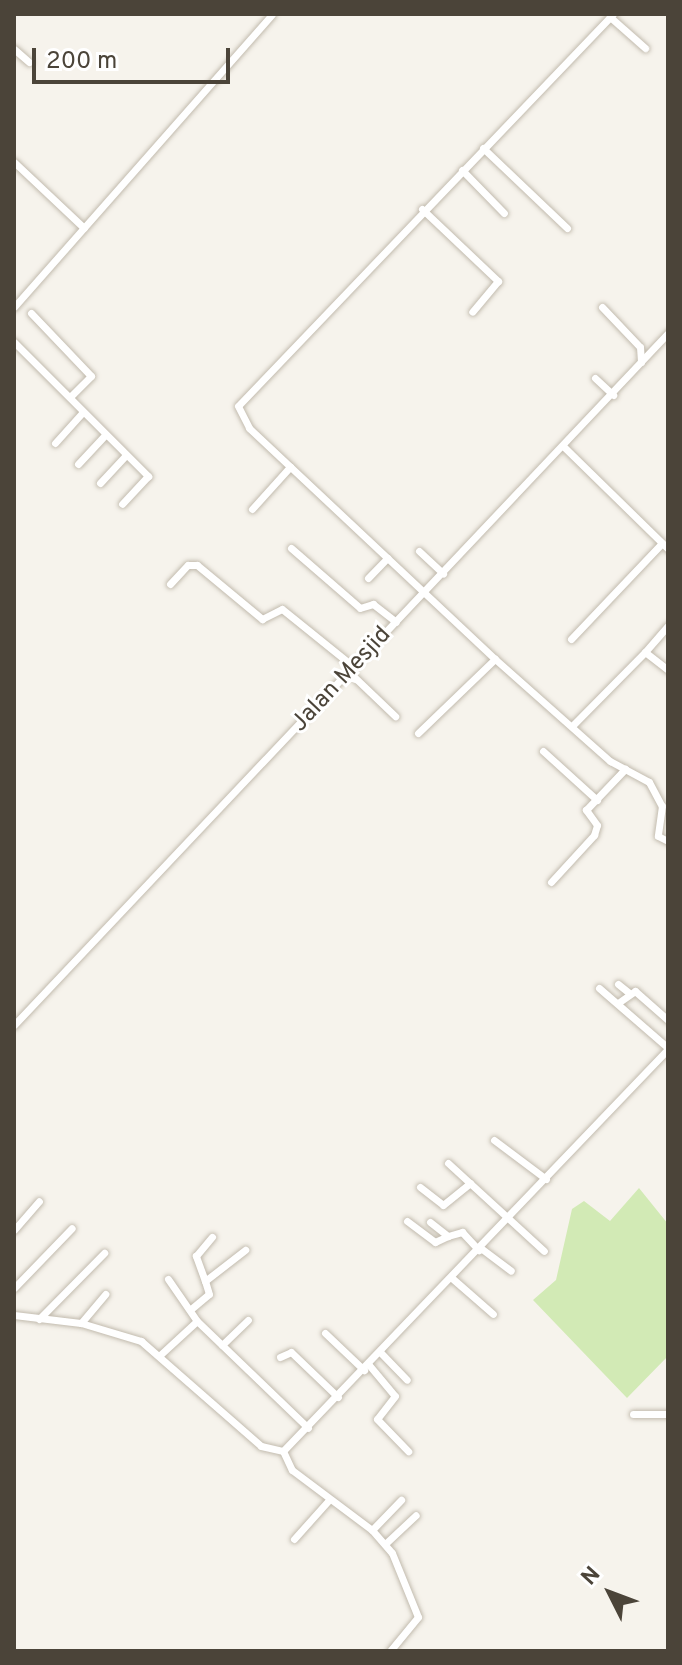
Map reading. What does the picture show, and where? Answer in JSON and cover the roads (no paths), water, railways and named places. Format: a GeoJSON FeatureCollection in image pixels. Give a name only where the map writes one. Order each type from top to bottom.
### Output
{"type":"FeatureCollection","features":[{"type":"Feature","properties":{"kind":"street"},"geometry":{"type":"LineString","coordinates":[[14,307],[272,14]]}},
{"type":"Feature","properties":{"kind":"street"},"geometry":{"type":"LineString","coordinates":[[645,48],[612,15],[422,209],[238,406],[249,428],[495,659],[625,769],[651,784],[662,806],[658,836],[668,841]]}},
{"type":"Feature","properties":{"kind":"street"},"geometry":{"type":"LineString","coordinates":[[14,49],[29,62]]}},
{"type":"Feature","properties":{"kind":"street"},"geometry":{"type":"LineString","coordinates":[[483,148],[567,228]]}},
{"type":"Feature","properties":{"kind":"street"},"geometry":{"type":"LineString","coordinates":[[14,162],[84,228]]}},
{"type":"Feature","properties":{"kind":"street"},"geometry":{"type":"LineString","coordinates":[[462,170],[504,213]]}},
{"type":"Feature","properties":{"kind":"street"},"geometry":{"type":"LineString","coordinates":[[422,209],[498,281],[472,312]]}},
{"type":"Feature","properties":{"kind":"street"},"geometry":{"type":"LineString","coordinates":[[602,307],[640,347],[641,362]]}},
{"type":"Feature","properties":{"kind":"street"},"geometry":{"type":"LineString","coordinates":[[31,313],[91,376],[71,396]]}},
{"type":"Feature","properties":{"kind":"street","name":"Jalan Mesjid"},"geometry":{"type":"LineString","coordinates":[[14,1025],[613,395],[668,333]]}},
{"type":"Feature","properties":{"kind":"street"},"geometry":{"type":"LineString","coordinates":[[14,342],[148,476],[122,504]]}},
{"type":"Feature","properties":{"kind":"street"},"geometry":{"type":"LineString","coordinates":[[595,378],[613,395]]}},
{"type":"Feature","properties":{"kind":"street"},"geometry":{"type":"LineString","coordinates":[[55,443],[82,413]]}},
{"type":"Feature","properties":{"kind":"street"},"geometry":{"type":"LineString","coordinates":[[78,464],[105,435]]}},
{"type":"Feature","properties":{"kind":"street"},"geometry":{"type":"LineString","coordinates":[[563,446],[665,546],[571,639]]}},
{"type":"Feature","properties":{"kind":"street"},"geometry":{"type":"LineString","coordinates":[[100,483],[126,455]]}},
{"type":"Feature","properties":{"kind":"street"},"geometry":{"type":"LineString","coordinates":[[252,509],[290,467]]}},
{"type":"Feature","properties":{"kind":"street"},"geometry":{"type":"LineString","coordinates":[[291,548],[360,608],[376,605],[396,622]]}},
{"type":"Feature","properties":{"kind":"street"},"geometry":{"type":"LineString","coordinates":[[419,551],[443,573]]}},
{"type":"Feature","properties":{"kind":"street"},"geometry":{"type":"LineString","coordinates":[[368,578],[387,558]]}},
{"type":"Feature","properties":{"kind":"street"},"geometry":{"type":"LineString","coordinates":[[170,584],[188,565],[197,565],[262,619],[282,609],[352,670],[395,716]]}},
{"type":"Feature","properties":{"kind":"street"},"geometry":{"type":"LineString","coordinates":[[572,726],[668,626]]}},
{"type":"Feature","properties":{"kind":"street"},"geometry":{"type":"LineString","coordinates":[[645,652],[668,670]]}},
{"type":"Feature","properties":{"kind":"street"},"geometry":{"type":"LineString","coordinates":[[418,733],[495,659]]}},
{"type":"Feature","properties":{"kind":"street"},"geometry":{"type":"LineString","coordinates":[[543,751],[597,800]]}},
{"type":"Feature","properties":{"kind":"street"},"geometry":{"type":"LineString","coordinates":[[551,882],[596,830],[585,811],[625,769]]}},
{"type":"Feature","properties":{"kind":"street"},"geometry":{"type":"LineString","coordinates":[[618,984],[629,993]]}},
{"type":"Feature","properties":{"kind":"street"},"geometry":{"type":"LineString","coordinates":[[283,1451],[453,1279],[668,1048],[599,988]]}},
{"type":"Feature","properties":{"kind":"street"},"geometry":{"type":"LineString","coordinates":[[618,1003],[635,991],[668,1020]]}},
{"type":"Feature","properties":{"kind":"street"},"geometry":{"type":"LineString","coordinates":[[494,1140],[546,1179]]}},
{"type":"Feature","properties":{"kind":"street"},"geometry":{"type":"LineString","coordinates":[[448,1163],[544,1251]]}},
{"type":"Feature","properties":{"kind":"street"},"geometry":{"type":"LineString","coordinates":[[420,1187],[443,1205],[470,1183]]}},
{"type":"Feature","properties":{"kind":"street"},"geometry":{"type":"LineString","coordinates":[[14,1230],[39,1201]]}},
{"type":"Feature","properties":{"kind":"street"},"geometry":{"type":"LineString","coordinates":[[407,1221],[435,1242],[462,1232],[480,1250],[511,1271]]}},
{"type":"Feature","properties":{"kind":"street"},"geometry":{"type":"LineString","coordinates":[[430,1222],[448,1236]]}},
{"type":"Feature","properties":{"kind":"street"},"geometry":{"type":"LineString","coordinates":[[14,1288],[72,1228]]}},
{"type":"Feature","properties":{"kind":"street"},"geometry":{"type":"LineString","coordinates":[[191,1309],[209,1294],[196,1253],[212,1237]]}},
{"type":"Feature","properties":{"kind":"street"},"geometry":{"type":"LineString","coordinates":[[205,1281],[245,1250]]}},
{"type":"Feature","properties":{"kind":"street"},"geometry":{"type":"LineString","coordinates":[[39,1319],[104,1253]]}},
{"type":"Feature","properties":{"kind":"street"},"geometry":{"type":"LineString","coordinates":[[168,1279],[197,1321],[308,1428]]}},
{"type":"Feature","properties":{"kind":"street"},"geometry":{"type":"LineString","coordinates":[[453,1279],[493,1314]]}},
{"type":"Feature","properties":{"kind":"street"},"geometry":{"type":"LineString","coordinates":[[81,1323],[105,1294]]}},
{"type":"Feature","properties":{"kind":"street"},"geometry":{"type":"LineString","coordinates":[[14,1315],[81,1323],[141,1341],[261,1446],[283,1451]]}},
{"type":"Feature","properties":{"kind":"street"},"geometry":{"type":"LineString","coordinates":[[222,1345],[248,1320]]}},
{"type":"Feature","properties":{"kind":"street"},"geometry":{"type":"LineString","coordinates":[[160,1355],[197,1321]]}},
{"type":"Feature","properties":{"kind":"street"},"geometry":{"type":"LineString","coordinates":[[325,1333],[395,1396],[377,1419],[408,1451]]}},
{"type":"Feature","properties":{"kind":"street"},"geometry":{"type":"LineString","coordinates":[[280,1357],[291,1352],[338,1397]]}},
{"type":"Feature","properties":{"kind":"street"},"geometry":{"type":"LineString","coordinates":[[381,1353],[407,1380]]}},
{"type":"Feature","properties":{"kind":"street"},"geometry":{"type":"LineString","coordinates":[[633,1414],[668,1414]]}},
{"type":"Feature","properties":{"kind":"street"},"geometry":{"type":"LineString","coordinates":[[283,1451],[288,1467],[328,1501],[372,1530],[385,1544],[418,1617],[390,1651]]}},
{"type":"Feature","properties":{"kind":"street"},"geometry":{"type":"LineString","coordinates":[[372,1530],[401,1500]]}},
{"type":"Feature","properties":{"kind":"street"},"geometry":{"type":"LineString","coordinates":[[294,1539],[328,1501]]}},
{"type":"Feature","properties":{"kind":"street"},"geometry":{"type":"LineString","coordinates":[[385,1544],[416,1515]]}}]}
